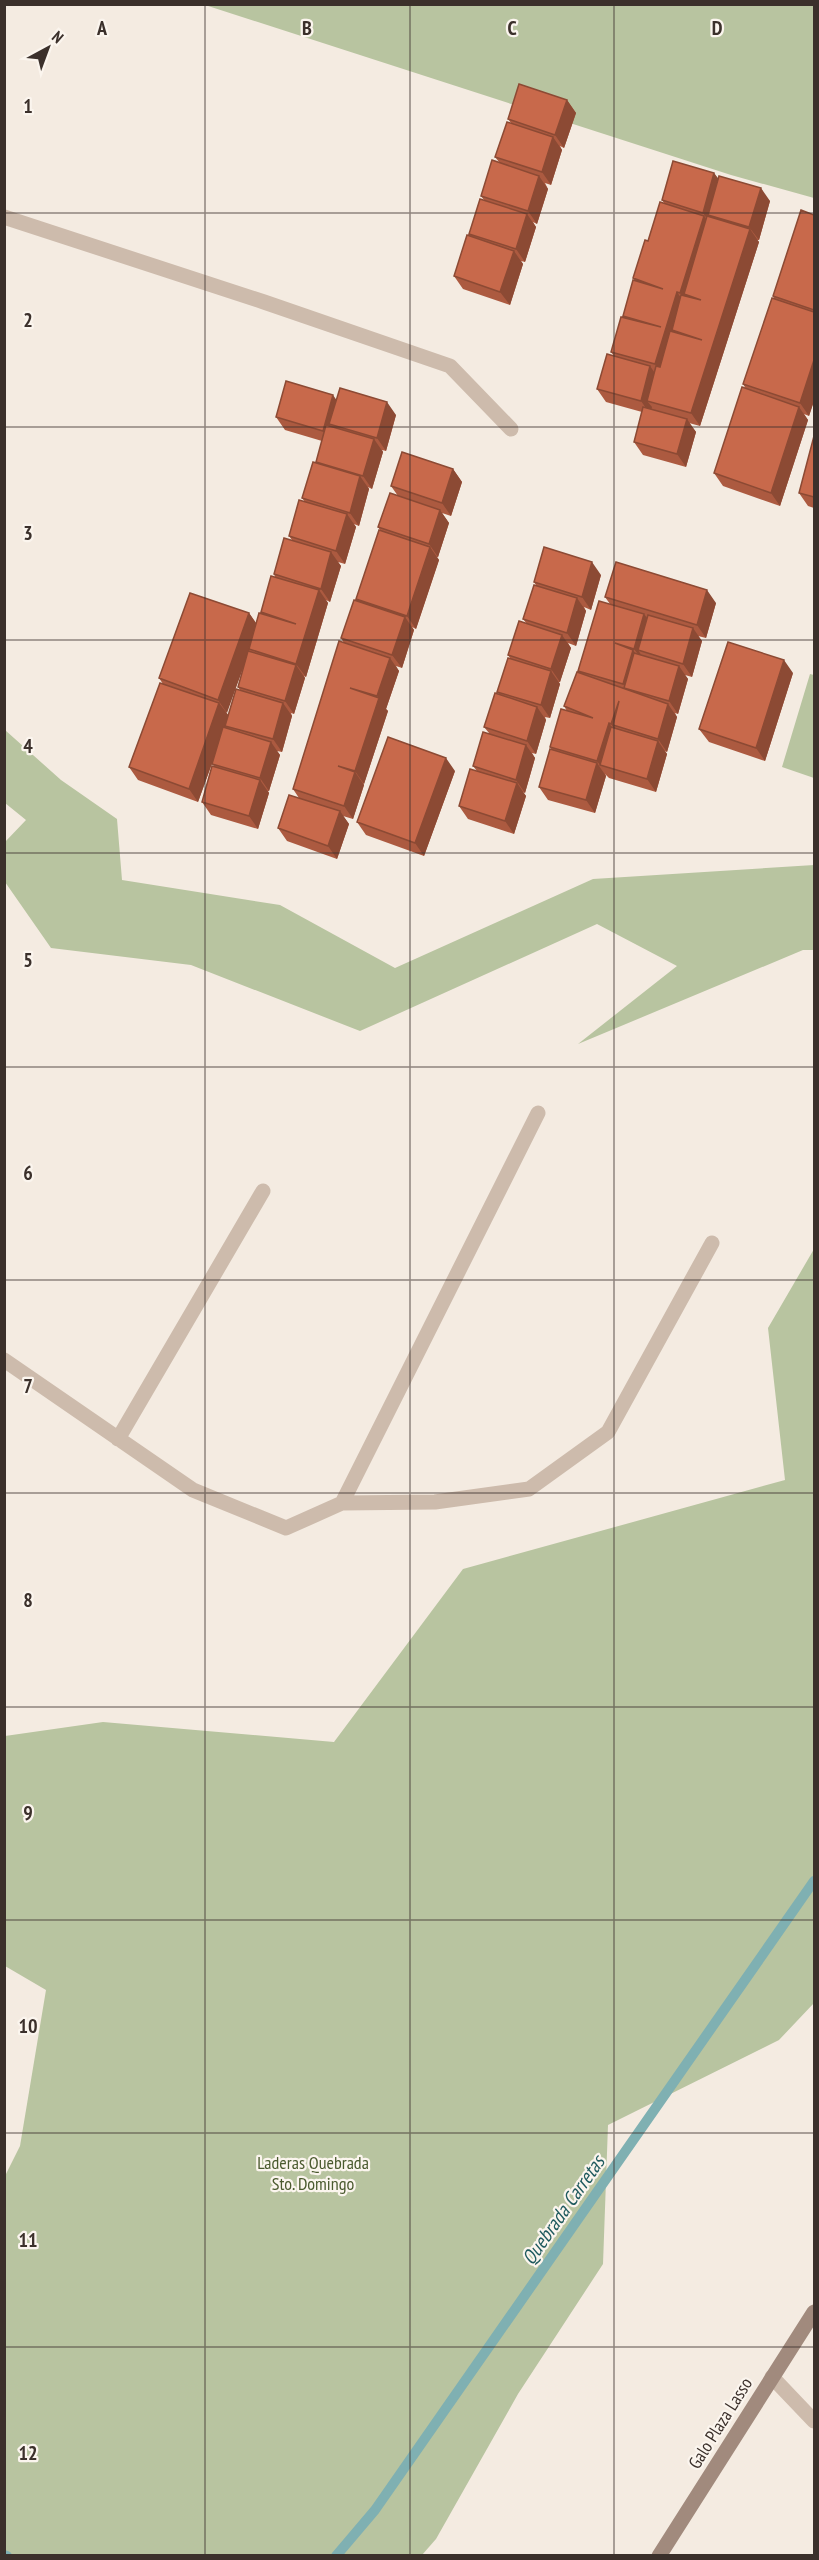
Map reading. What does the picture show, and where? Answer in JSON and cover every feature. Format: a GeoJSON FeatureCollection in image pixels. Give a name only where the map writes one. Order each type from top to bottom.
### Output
{"type":"FeatureCollection","features":[{"type":"Feature","properties":{"kind":"street"},"geometry":{"type":"LineString","coordinates":[[4,217],[450,366],[511,429]]}},
{"type":"Feature","properties":{"kind":"street"},"geometry":{"type":"LineString","coordinates":[[342,1503],[538,1113]]}},
{"type":"Feature","properties":{"kind":"street"},"geometry":{"type":"LineString","coordinates":[[118,1438],[263,1191]]}},
{"type":"Feature","properties":{"kind":"street"},"geometry":{"type":"LineString","coordinates":[[4,1360],[194,1490],[286,1528],[342,1503],[435,1502],[529,1489],[608,1432],[712,1243]]}},
{"type":"Feature","properties":{"kind":"street","name":"Galo Plaza Lasso"},"geometry":{"type":"LineString","coordinates":[[659,2556],[814,2312]]}},
{"type":"Feature","properties":{"kind":"street"},"geometry":{"type":"LineString","coordinates":[[772,2377],[814,2421]]}},
{"type":"Feature","properties":{"kind":"green space"},"geometry":{"type":"Polygon","coordinates":[[[205,5],[814,5],[814,198],[731,175],[205,5]]]}},
{"type":"Feature","properties":{"kind":"green space"},"geometry":{"type":"Polygon","coordinates":[[[810,674],[814,675],[814,778],[782,767],[810,674]]]}},
{"type":"Feature","properties":{"kind":"green space"},"geometry":{"type":"Polygon","coordinates":[[[5,730],[61,780],[117,819],[122,880],[280,905],[395,968],[593,879],[814,865],[814,950],[803,950],[578,1044],[677,966],[597,924],[360,1031],[191,965],[51,948],[5,882],[5,842],[26,820],[5,803],[5,730]]]}},
{"type":"Feature","properties":{"kind":"green space","name":"Laderas Quebrada Sto. Domingo"},"geometry":{"type":"Polygon","coordinates":[[[814,1249],[814,2003],[779,2040],[608,2125],[603,2264],[518,2394],[436,2539],[422,2555],[5,2555],[5,2176],[20,2146],[46,1990],[5,1966],[5,1736],[103,1722],[334,1742],[463,1569],[785,1480],[768,1328],[814,1249]]]}},
{"type":"Feature","properties":{"kind":"building"},"geometry":{"type":"Polygon","coordinates":[[[519,84],[567,100],[555,135],[508,119],[519,84]]]}},
{"type":"Feature","properties":{"kind":"building"},"geometry":{"type":"Polygon","coordinates":[[[507,122],[553,137],[542,172],[495,157],[507,122]]]}},
{"type":"Feature","properties":{"kind":"building"},"geometry":{"type":"Polygon","coordinates":[[[492,160],[539,176],[528,211],[481,196],[492,160]]]}},
{"type":"Feature","properties":{"kind":"building"},"geometry":{"type":"Polygon","coordinates":[[[673,161],[714,173],[703,213],[662,200],[673,161]]]}},
{"type":"Feature","properties":{"kind":"building"},"geometry":{"type":"Polygon","coordinates":[[[719,176],[761,188],[749,227],[708,215],[719,176]]]}},
{"type":"Feature","properties":{"kind":"building"},"geometry":{"type":"Polygon","coordinates":[[[480,199],[527,214],[516,249],[469,234],[480,199]]]}},
{"type":"Feature","properties":{"kind":"building"},"geometry":{"type":"Polygon","coordinates":[[[660,202],[704,216],[655,364],[611,352],[621,317],[661,327],[623,316],[633,280],[663,289],[633,278],[660,202]]]}},
{"type":"Feature","properties":{"kind":"building"},"geometry":{"type":"Polygon","coordinates":[[[801,210],[814,215],[814,310],[773,296],[801,210]]]}},
{"type":"Feature","properties":{"kind":"building"},"geometry":{"type":"Polygon","coordinates":[[[707,216],[750,229],[691,413],[647,401],[656,366],[660,367],[670,331],[702,340],[672,330],[681,295],[701,300],[684,294],[707,216]]]}},
{"type":"Feature","properties":{"kind":"building"},"geometry":{"type":"Polygon","coordinates":[[[467,235],[514,251],[500,292],[454,276],[467,235]]]}},
{"type":"Feature","properties":{"kind":"building"},"geometry":{"type":"Polygon","coordinates":[[[772,298],[814,312],[814,360],[800,403],[743,384],[772,298]]]}},
{"type":"Feature","properties":{"kind":"building"},"geometry":{"type":"Polygon","coordinates":[[[607,354],[650,366],[641,401],[597,389],[607,354]]]}},
{"type":"Feature","properties":{"kind":"building"},"geometry":{"type":"Polygon","coordinates":[[[286,381],[333,395],[323,431],[276,417],[286,381]]]}},
{"type":"Feature","properties":{"kind":"building"},"geometry":{"type":"Polygon","coordinates":[[[742,387],[799,407],[771,493],[714,473],[742,387]]]}},
{"type":"Feature","properties":{"kind":"building"},"geometry":{"type":"Polygon","coordinates":[[[340,388],[387,402],[377,438],[329,424],[340,388]]]}},
{"type":"Feature","properties":{"kind":"building"},"geometry":{"type":"Polygon","coordinates":[[[643,407],[687,419],[677,454],[634,442],[643,407]]]}},
{"type":"Feature","properties":{"kind":"building"},"geometry":{"type":"Polygon","coordinates":[[[326,425],[374,439],[363,476],[316,462],[326,425]]]}},
{"type":"Feature","properties":{"kind":"building"},"geometry":{"type":"Polygon","coordinates":[[[814,436],[814,497],[799,493],[814,436]]]}},
{"type":"Feature","properties":{"kind":"building"},"geometry":{"type":"Polygon","coordinates":[[[402,452],[453,469],[442,503],[391,486],[402,452]]]}},
{"type":"Feature","properties":{"kind":"building"},"geometry":{"type":"Polygon","coordinates":[[[313,462],[360,476],[350,513],[302,498],[313,462]]]}},
{"type":"Feature","properties":{"kind":"building"},"geometry":{"type":"Polygon","coordinates":[[[390,493],[440,510],[429,544],[378,527],[390,493]]]}},
{"type":"Feature","properties":{"kind":"building"},"geometry":{"type":"Polygon","coordinates":[[[299,500],[347,514],[336,551],[289,536],[299,500]]]}},
{"type":"Feature","properties":{"kind":"building"},"geometry":{"type":"Polygon","coordinates":[[[379,530],[430,547],[407,616],[356,599],[379,530]]]}},
{"type":"Feature","properties":{"kind":"building"},"geometry":{"type":"Polygon","coordinates":[[[284,538],[331,552],[321,589],[274,574],[284,538]]]}},
{"type":"Feature","properties":{"kind":"building"},"geometry":{"type":"Polygon","coordinates":[[[544,547],[592,562],[582,597],[534,582],[544,547]]]}},
{"type":"Feature","properties":{"kind":"building"},"geometry":{"type":"Polygon","coordinates":[[[616,562],[707,590],[697,625],[605,597],[616,562]]]}},
{"type":"Feature","properties":{"kind":"building"},"geometry":{"type":"Polygon","coordinates":[[[271,576],[319,590],[296,664],[249,649],[259,613],[296,624],[261,612],[271,576]]]}},
{"type":"Feature","properties":{"kind":"building"},"geometry":{"type":"Polygon","coordinates":[[[534,585],[577,598],[567,633],[523,619],[534,585]]]}},
{"type":"Feature","properties":{"kind":"building"},"geometry":{"type":"Polygon","coordinates":[[[190,593],[249,613],[218,700],[159,678],[190,593]]]}},
{"type":"Feature","properties":{"kind":"building"},"geometry":{"type":"Polygon","coordinates":[[[354,600],[405,617],[392,655],[341,638],[354,600]]]}},
{"type":"Feature","properties":{"kind":"building"},"geometry":{"type":"Polygon","coordinates":[[[599,601],[644,614],[634,649],[615,643],[633,650],[623,684],[578,671],[599,601]]]}},
{"type":"Feature","properties":{"kind":"building"},"geometry":{"type":"Polygon","coordinates":[[[648,615],[693,628],[683,664],[638,650],[648,615]]]}},
{"type":"Feature","properties":{"kind":"building"},"geometry":{"type":"Polygon","coordinates":[[[519,621],[562,635],[551,669],[508,655],[519,621]]]}},
{"type":"Feature","properties":{"kind":"building"},"geometry":{"type":"Polygon","coordinates":[[[339,641],[390,658],[377,696],[350,688],[379,698],[355,771],[338,766],[355,772],[344,806],[293,789],[339,641]]]}},
{"type":"Feature","properties":{"kind":"building"},"geometry":{"type":"Polygon","coordinates":[[[728,642],[784,660],[756,748],[699,729],[728,642]]]}},
{"type":"Feature","properties":{"kind":"building"},"geometry":{"type":"Polygon","coordinates":[[[248,651],[296,665],[285,701],[238,687],[248,651]]]}},
{"type":"Feature","properties":{"kind":"building"},"geometry":{"type":"Polygon","coordinates":[[[634,653],[679,666],[669,701],[624,688],[634,653]]]}},
{"type":"Feature","properties":{"kind":"building"},"geometry":{"type":"Polygon","coordinates":[[[508,658],[551,671],[541,705],[497,692],[508,658]]]}},
{"type":"Feature","properties":{"kind":"building"},"geometry":{"type":"Polygon","coordinates":[[[577,672],[668,704],[658,739],[613,725],[619,701],[611,724],[609,723],[597,761],[550,747],[561,709],[593,718],[564,706],[577,672]]]}},
{"type":"Feature","properties":{"kind":"building"},"geometry":{"type":"Polygon","coordinates":[[[160,683],[219,703],[189,789],[129,767],[160,683]]]}},
{"type":"Feature","properties":{"kind":"building"},"geometry":{"type":"Polygon","coordinates":[[[236,689],[283,703],[273,739],[225,726],[236,689]]]}},
{"type":"Feature","properties":{"kind":"building"},"geometry":{"type":"Polygon","coordinates":[[[495,693],[537,707],[527,741],[484,727],[495,693]]]}},
{"type":"Feature","properties":{"kind":"building"},"geometry":{"type":"Polygon","coordinates":[[[223,727],[271,742],[260,778],[212,764],[223,727]]]}},
{"type":"Feature","properties":{"kind":"building"},"geometry":{"type":"Polygon","coordinates":[[[611,727],[658,741],[647,779],[600,765],[611,727]]]}},
{"type":"Feature","properties":{"kind":"building"},"geometry":{"type":"Polygon","coordinates":[[[483,732],[526,745],[516,780],[473,766],[483,732]]]}},
{"type":"Feature","properties":{"kind":"building"},"geometry":{"type":"Polygon","coordinates":[[[388,737],[446,758],[415,843],[357,822],[388,737]]]}},
{"type":"Feature","properties":{"kind":"building"},"geometry":{"type":"Polygon","coordinates":[[[550,749],[597,763],[586,800],[539,787],[550,749]]]}},
{"type":"Feature","properties":{"kind":"building"},"geometry":{"type":"Polygon","coordinates":[[[212,766],[260,780],[249,816],[202,802],[212,766]]]}},
{"type":"Feature","properties":{"kind":"building"},"geometry":{"type":"Polygon","coordinates":[[[470,769],[517,783],[505,821],[459,806],[470,769]]]}},
{"type":"Feature","properties":{"kind":"building"},"geometry":{"type":"Polygon","coordinates":[[[289,795],[340,811],[328,846],[278,828],[289,795]]]}},
{"type":"Feature","properties":{"kind":"waterway","name":"Quebrada Carretas"},"geometry":{"type":"LineString","coordinates":[[336,2556],[375,2510],[814,1881]]}}]}
